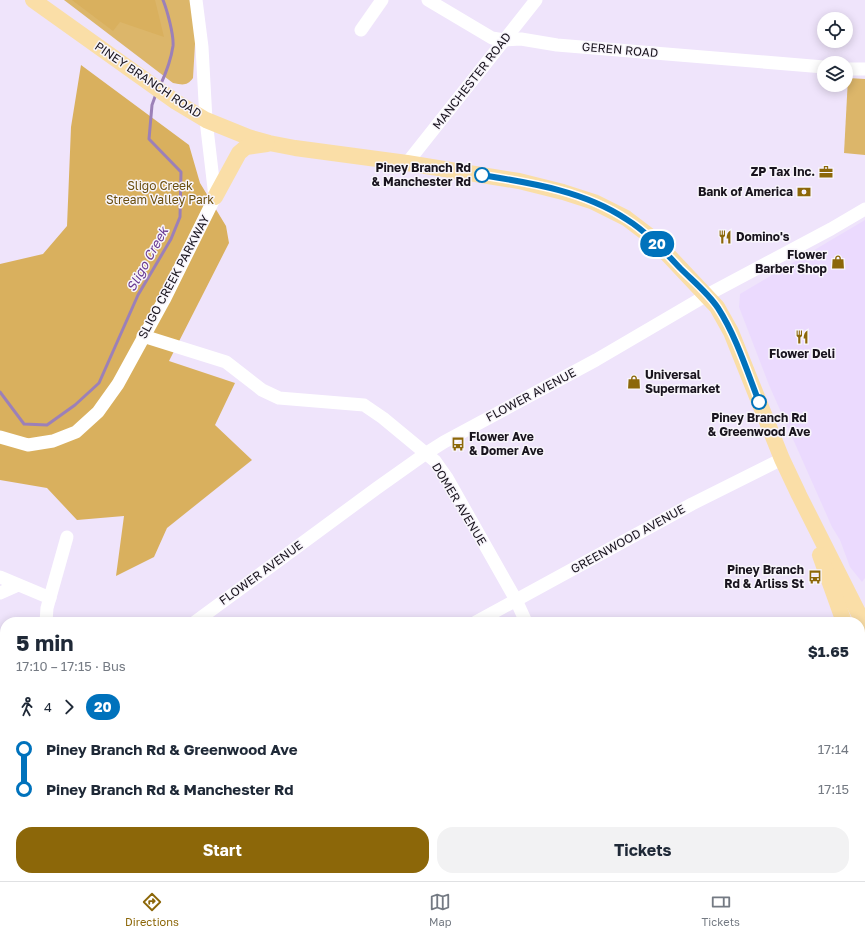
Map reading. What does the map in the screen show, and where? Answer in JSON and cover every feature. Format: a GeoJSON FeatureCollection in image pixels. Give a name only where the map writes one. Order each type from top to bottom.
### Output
{"type":"FeatureCollection","features":[{"type":"Feature","properties":{"kind":"main road","name":"PINEY BRANCH ROAD"},"geometry":{"type":"LineString","coordinates":[[33,0],[176,102],[206,120],[248,137],[269,143],[520,181],[594,202],[626,218],[651,237],[717,307],[731,332],[782,459],[857,617]]}},
{"type":"Feature","properties":{"kind":"main road"},"geometry":{"type":"LineString","coordinates":[[215,197],[239,153],[246,147],[269,143]]}},
{"type":"Feature","properties":{"kind":"main road","name":"PINEY BRANCH ROAD"},"geometry":{"type":"LineString","coordinates":[[799,495],[842,617]]}},
{"type":"Feature","properties":{"kind":"street"},"geometry":{"type":"LineString","coordinates":[[196,0],[202,46],[206,120],[215,197]]}},
{"type":"Feature","properties":{"kind":"street"},"geometry":{"type":"LineString","coordinates":[[361,30],[382,0]]}},
{"type":"Feature","properties":{"kind":"street","name":"GEREN ROAD"},"geometry":{"type":"LineString","coordinates":[[428,0],[492,38],[504,40],[521,39],[557,45],[817,66]]}},
{"type":"Feature","properties":{"kind":"street","name":"MANCHESTER ROAD"},"geometry":{"type":"LineString","coordinates":[[407,163],[536,0]]}},
{"type":"Feature","properties":{"kind":"street"},"geometry":{"type":"LineString","coordinates":[[853,68],[865,69]]}},
{"type":"Feature","properties":{"kind":"street","name":"SLIGO CREEK PARKWAY"},"geometry":{"type":"LineString","coordinates":[[0,437],[28,445],[53,441],[76,432],[98,412],[114,389],[164,300],[215,197]]}},
{"type":"Feature","properties":{"kind":"street","name":"FLOWER AVENUE"},"geometry":{"type":"LineString","coordinates":[[202,617],[377,488],[444,442],[616,349],[707,295],[831,229],[865,209]]}},
{"type":"Feature","properties":{"kind":"street","name":"DOMER AVENUE"},"geometry":{"type":"LineString","coordinates":[[143,336],[226,362],[262,390],[279,398],[364,406],[389,423],[435,461],[447,478],[516,600],[524,617]]}},
{"type":"Feature","properties":{"kind":"street","name":"GREENWOOD AVENUE"},"geometry":{"type":"LineString","coordinates":[[485,617],[692,504],[782,459]]}},
{"type":"Feature","properties":{"kind":"street"},"geometry":{"type":"LineString","coordinates":[[46,617],[47,608],[67,537]]}},
{"type":"Feature","properties":{"kind":"street"},"geometry":{"type":"LineString","coordinates":[[0,577],[50,598]]}},
{"type":"Feature","properties":{"kind":"street"},"geometry":{"type":"LineString","coordinates":[[0,593],[18,585]]}},
{"type":"Feature","properties":{"kind":"shaded area"},"geometry":{"type":"Polygon","coordinates":[[[64,0],[193,0],[196,27],[193,78],[184,84],[173,83],[64,0]]]}},
{"type":"Feature","properties":{"kind":"shaded area"},"geometry":{"type":"Polygon","coordinates":[[[853,78],[865,79],[865,155],[844,153],[847,92],[853,92],[853,78]]]}},
{"type":"Feature","properties":{"kind":"shaded area"},"geometry":{"type":"Polygon","coordinates":[[[865,220],[865,578],[862,582],[850,567],[840,540],[832,527],[769,385],[739,307],[740,294],[865,220]]]}},
{"type":"Feature","properties":{"kind":"green space"},"geometry":{"type":"Polygon","coordinates":[[[72,0],[155,0],[164,37],[120,22],[113,31],[72,0]]]}},
{"type":"Feature","properties":{"kind":"green space","name":"Sligo Creek Stream Valley Park"},"geometry":{"type":"Polygon","coordinates":[[[81,65],[189,145],[200,183],[226,226],[229,243],[169,361],[235,383],[215,425],[252,460],[167,528],[154,557],[116,576],[124,516],[77,520],[47,488],[0,480],[0,264],[43,254],[67,226],[71,127],[81,65]]]}},
{"type":"Feature","properties":{"kind":"waterway","name":"Sligo Creek"},"geometry":{"type":"LineString","coordinates":[[160,86],[168,66],[173,46],[171,29],[163,0]]}},
{"type":"Feature","properties":{"kind":"waterway","name":"Sligo Creek"},"geometry":{"type":"LineString","coordinates":[[0,392],[24,424],[47,425],[75,405],[99,383],[138,295],[171,239],[180,217],[181,172],[149,139],[152,105],[156,94]]}},
{"type":"Feature","properties":{"kind":"bus line","name":"20"},"geometry":{"type":"LineString","coordinates":[[482,175],[520,181],[594,202],[626,218],[651,237],[717,307],[731,332],[759,402]]}},
{"type":"Feature","properties":{"kind":"place","name":"ZP Tax Inc."},"geometry":{"type":"Point","coordinates":[826,172]}},
{"type":"Feature","properties":{"kind":"place","name":"Piney Branch Rd & Manchester Rd"},"geometry":{"type":"Point","coordinates":[482,175]}},
{"type":"Feature","properties":{"kind":"place","name":"Bank of America"},"geometry":{"type":"Point","coordinates":[804,192]}},
{"type":"Feature","properties":{"kind":"place","name":"Domino's"},"geometry":{"type":"Point","coordinates":[725,237]}},
{"type":"Feature","properties":{"kind":"place","name":"Flower Barber Shop"},"geometry":{"type":"Point","coordinates":[838,262]}},
{"type":"Feature","properties":{"kind":"place","name":"Flower Deli"},"geometry":{"type":"Point","coordinates":[802,337]}},
{"type":"Feature","properties":{"kind":"place","name":"Universal Supermarket"},"geometry":{"type":"Point","coordinates":[634,382]}},
{"type":"Feature","properties":{"kind":"place","name":"Piney Branch Rd & Greenwood Ave"},"geometry":{"type":"Point","coordinates":[759,402]}},
{"type":"Feature","properties":{"kind":"place","name":"Flower Ave & Domer Ave"},"geometry":{"type":"Point","coordinates":[458,444]}},
{"type":"Feature","properties":{"kind":"place","name":"Piney Branch Rd & Arliss St"},"geometry":{"type":"Point","coordinates":[815,577]}}]}
